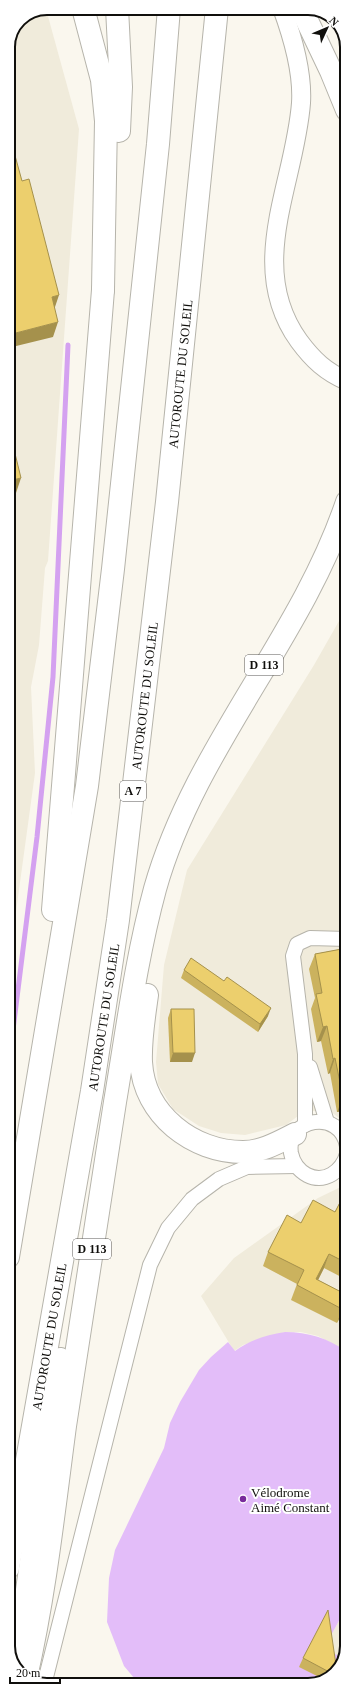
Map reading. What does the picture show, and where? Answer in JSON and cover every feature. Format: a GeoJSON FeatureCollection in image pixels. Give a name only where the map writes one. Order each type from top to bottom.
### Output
{"type":"FeatureCollection","features":[{"type":"Feature","properties":{"kind":"main road"},"geometry":{"type":"LineString","coordinates":[[86,15],[102,80],[106,108],[103,290]]}},
{"type":"Feature","properties":{"kind":"main road"},"geometry":{"type":"LineString","coordinates":[[50,1007],[54,892],[103,290],[120,125],[121,87],[117,15]]}},
{"type":"Feature","properties":{"kind":"main road"},"geometry":{"type":"LineString","coordinates":[[15,1215],[87,786],[111,585],[158,144],[168,15]]}},
{"type":"Feature","properties":{"kind":"main road","name":"AUTOROUTE DU SOLEIL"},"geometry":{"type":"LineString","coordinates":[[15,1528],[92,1091],[118,920],[167,502],[216,15]]}},
{"type":"Feature","properties":{"kind":"main road"},"geometry":{"type":"LineString","coordinates":[[304,15],[332,71],[340,92]]}},
{"type":"Feature","properties":{"kind":"main road","name":"D 113"},"geometry":{"type":"LineString","coordinates":[[27,1671],[46,1563],[82,1310],[129,1014],[146,925],[156,886],[178,827],[218,743],[317,575],[340,522]]}},
{"type":"Feature","properties":{"kind":"main road"},"geometry":{"type":"LineString","coordinates":[[178,827],[156,928],[144,1018],[141,1063],[147,1087],[159,1113],[176,1130],[198,1143],[218,1149],[244,1152],[267,1148],[300,1130]]}},
{"type":"Feature","properties":{"kind":"main road"},"geometry":{"type":"LineString","coordinates":[[17,1657],[64,1326],[92,1091]]}},
{"type":"Feature","properties":{"kind":"street"},"geometry":{"type":"LineString","coordinates":[[284,15],[299,75],[301,103],[298,130],[276,236],[273,273],[282,312],[294,335],[322,368],[340,378]]}},
{"type":"Feature","properties":{"kind":"street"},"geometry":{"type":"LineString","coordinates":[[340,938],[310,938],[297,944],[293,956],[305,1054],[300,1130],[291,1150],[296,1166],[309,1176],[322,1177],[334,1173],[340,1168]]}},
{"type":"Feature","properties":{"kind":"street"},"geometry":{"type":"LineString","coordinates":[[305,1054],[327,1122]]}},
{"type":"Feature","properties":{"kind":"street"},"geometry":{"type":"LineString","coordinates":[[300,1130],[320,1121],[327,1122],[334,1126],[340,1133]]}},
{"type":"Feature","properties":{"kind":"street"},"geometry":{"type":"LineString","coordinates":[[46,1678],[150,1265],[168,1228],[192,1199],[219,1179],[247,1168],[296,1166]]}},
{"type":"Feature","properties":{"kind":"shaded area"},"geometry":{"type":"Polygon","coordinates":[[[48,15],[79,129],[48,561],[45,568],[39,645],[31,687],[35,773],[15,919],[15,48],[17,35],[20,29],[29,20],[35,17],[48,15]]]}},
{"type":"Feature","properties":{"kind":"shaded area"},"geometry":{"type":"Polygon","coordinates":[[[340,619],[340,1119],[330,1111],[313,1111],[298,1116],[286,1125],[245,1135],[221,1133],[199,1126],[173,1109],[158,1084],[156,1062],[164,965],[187,870],[314,665],[340,619]]]}},
{"type":"Feature","properties":{"kind":"shaded area"},"geometry":{"type":"Polygon","coordinates":[[[340,1187],[340,1348],[318,1336],[301,1332],[285,1332],[243,1345],[234,1351],[201,1296],[234,1258],[318,1198],[340,1187]]]}},
{"type":"Feature","properties":{"kind":"shaded area","name":"Vélodrome Aimé Constant"},"geometry":{"type":"Polygon","coordinates":[[[285,1332],[302,1333],[318,1337],[340,1347],[340,1619],[328,1641],[330,1651],[338,1656],[338,1658],[335,1664],[322,1675],[312,1678],[134,1678],[124,1666],[107,1622],[109,1578],[115,1550],[164,1448],[170,1423],[180,1402],[199,1370],[228,1342],[235,1351],[258,1338],[285,1332]]]}},
{"type":"Feature","properties":{"kind":"shaded area"},"geometry":{"type":"Polygon","coordinates":[[[340,1619],[340,1646],[338,1656],[330,1651],[328,1641],[340,1619]]]}},
{"type":"Feature","properties":{"kind":"building"},"geometry":{"type":"Polygon","coordinates":[[[15,156],[22,181],[29,179],[59,295],[52,297],[58,322],[15,333],[15,156]]]}},
{"type":"Feature","properties":{"kind":"building"},"geometry":{"type":"Polygon","coordinates":[[[15,454],[21,478],[15,479],[15,454]]]}},
{"type":"Feature","properties":{"kind":"building"},"geometry":{"type":"Polygon","coordinates":[[[340,949],[340,1082],[335,1058],[333,1059],[327,1026],[323,1027],[316,994],[322,993],[315,954],[340,949]]]}},
{"type":"Feature","properties":{"kind":"building"},"geometry":{"type":"Polygon","coordinates":[[[191,958],[224,981],[227,977],[271,1008],[260,1024],[184,970],[191,958]]]}},
{"type":"Feature","properties":{"kind":"building"},"geometry":{"type":"Polygon","coordinates":[[[171,1009],[194,1009],[195,1053],[173,1053],[171,1009]]]}},
{"type":"Feature","properties":{"kind":"building"},"geometry":{"type":"Polygon","coordinates":[[[313,1200],[335,1212],[340,1202],[340,1260],[329,1254],[316,1279],[340,1291],[340,1308],[297,1285],[304,1270],[268,1252],[287,1215],[301,1223],[313,1200]]]}},
{"type":"Feature","properties":{"kind":"building"},"geometry":{"type":"Polygon","coordinates":[[[328,1610],[335,1664],[327,1671],[303,1658],[328,1610]]]}},
{"type":"Feature","properties":{"kind":"waterway"},"geometry":{"type":"LineString","coordinates":[[15,1014],[37,837],[53,677],[68,345]]}},
{"type":"Feature","properties":{"kind":"place","name":"Vélodrome Aimé Constant"},"geometry":{"type":"Point","coordinates":[243,1499]}}]}
